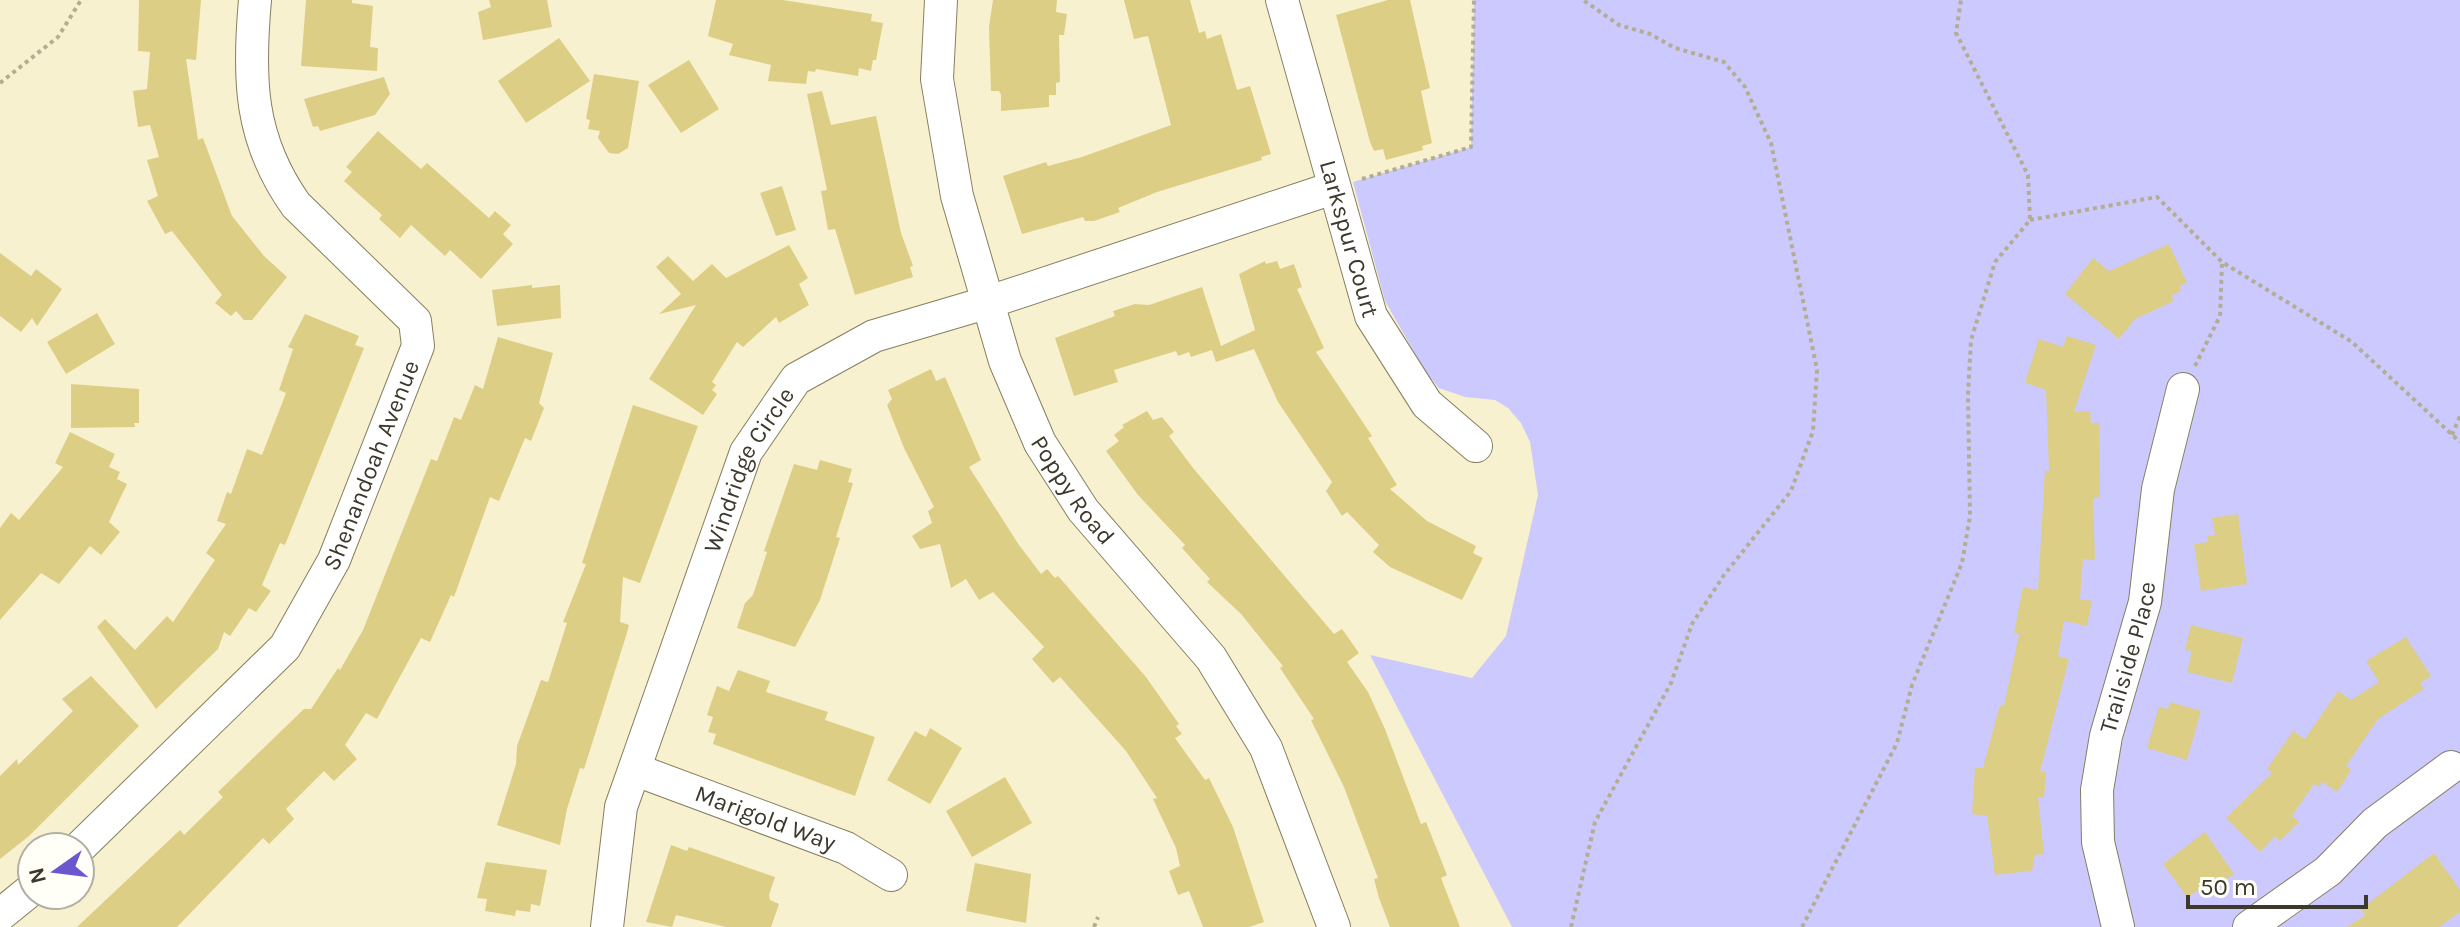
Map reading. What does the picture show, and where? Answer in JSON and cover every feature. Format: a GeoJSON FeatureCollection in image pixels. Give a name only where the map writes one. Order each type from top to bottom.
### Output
{"type":"FeatureCollection","features":[{"type":"Feature","properties":{"kind":"street","name":"Shenandoah Avenue"},"geometry":{"type":"LineString","coordinates":[[96,831],[285,647],[334,560],[418,346],[415,321],[296,205],[282,185],[257,129],[249,66],[255,0]]}},
{"type":"Feature","properties":{"kind":"street","name":"Poppy Road"},"geometry":{"type":"LineString","coordinates":[[941,0],[937,79],[957,196],[1005,361],[1040,443],[1083,510],[1211,658],[1266,748],[1334,927]]}},
{"type":"Feature","properties":{"kind":"street","name":"Larkspur Court"},"geometry":{"type":"LineString","coordinates":[[1282,0],[1343,185],[1371,316],[1427,404],[1476,446]]}},
{"type":"Feature","properties":{"kind":"street","name":"Windridge Circle"},"geometry":{"type":"LineString","coordinates":[[607,927],[621,807],[746,452],[796,379],[874,336],[989,302],[1343,185]]}},
{"type":"Feature","properties":{"kind":"street","name":"Trailside Place"},"geometry":{"type":"LineString","coordinates":[[2118,927],[2098,842],[2097,790],[2106,736],[2145,602],[2158,489],[2183,389]]}},
{"type":"Feature","properties":{"kind":"street"},"geometry":{"type":"LineString","coordinates":[[2249,927],[2328,871],[2375,823],[2451,767]]}},
{"type":"Feature","properties":{"kind":"street","name":"Marigold Way"},"geometry":{"type":"LineString","coordinates":[[636,770],[846,848],[891,875]]}},
{"type":"Feature","properties":{"kind":"street"},"geometry":{"type":"LineString","coordinates":[[0,915],[16,902]]}},
{"type":"Feature","properties":{"kind":"path"},"geometry":{"type":"LineString","coordinates":[[0,83],[58,37],[81,0]]}},
{"type":"Feature","properties":{"kind":"path"},"geometry":{"type":"LineString","coordinates":[[1343,185],[1471,147],[1474,0]]}},
{"type":"Feature","properties":{"kind":"path"},"geometry":{"type":"LineString","coordinates":[[1571,927],[1595,822],[1671,683],[1692,624],[1724,575],[1791,491],[1813,431],[1817,370],[1771,143],[1745,87],[1724,62],[1675,48],[1650,34],[1619,25],[1583,0]]}},
{"type":"Feature","properties":{"kind":"path"},"geometry":{"type":"LineString","coordinates":[[1961,0],[1956,33],[2028,175],[2030,220]]}},
{"type":"Feature","properties":{"kind":"path"},"geometry":{"type":"LineString","coordinates":[[1802,927],[1897,743],[1912,685],[1962,563],[1970,516],[1968,395],[1971,340],[1995,262],[2030,220],[2157,197],[2222,262],[2352,342],[2460,442]]}},
{"type":"Feature","properties":{"kind":"path"},"geometry":{"type":"LineString","coordinates":[[2183,389],[2220,316],[2222,262]]}},
{"type":"Feature","properties":{"kind":"path"},"geometry":{"type":"LineString","coordinates":[[2452,435],[2460,416]]}},
{"type":"Feature","properties":{"kind":"path"},"geometry":{"type":"LineString","coordinates":[[1094,927],[1098,917]]}},
{"type":"Feature","properties":{"kind":"shaded area"},"geometry":{"type":"Polygon","coordinates":[[[1474,0],[2460,0],[2460,927],[1512,927],[1370,655],[1472,678],[1506,636],[1538,495],[1530,442],[1521,423],[1508,408],[1495,400],[1465,397],[1439,388],[1425,371],[1385,301],[1353,182],[1471,147],[1474,0]]]}},
{"type":"Feature","properties":{"kind":"building"},"geometry":{"type":"Polygon","coordinates":[[[139,0],[201,0],[196,60],[186,59],[198,140],[203,138],[232,216],[264,256],[287,277],[252,320],[244,320],[236,311],[231,316],[215,303],[222,295],[172,231],[165,234],[147,201],[158,196],[147,160],[159,157],[150,125],[138,127],[133,91],[147,89],[150,52],[138,51],[139,0]]]}},
{"type":"Feature","properties":{"kind":"building"},"geometry":{"type":"Polygon","coordinates":[[[306,0],[352,0],[352,3],[373,6],[370,47],[378,48],[377,71],[301,66],[306,0]]]}},
{"type":"Feature","properties":{"kind":"building"},"geometry":{"type":"Polygon","coordinates":[[[489,0],[547,0],[552,27],[483,40],[478,12],[491,7],[489,0]]]}},
{"type":"Feature","properties":{"kind":"building"},"geometry":{"type":"Polygon","coordinates":[[[716,0],[783,0],[872,14],[871,21],[883,23],[876,60],[873,60],[871,71],[859,68],[858,76],[816,69],[815,72],[808,71],[806,84],[768,81],[771,65],[729,55],[733,44],[708,36],[716,0]]]}},
{"type":"Feature","properties":{"kind":"building"},"geometry":{"type":"Polygon","coordinates":[[[993,0],[1057,0],[1056,12],[1067,14],[1064,35],[1059,35],[1060,82],[1056,83],[1056,95],[1049,95],[1049,107],[1001,111],[999,91],[991,91],[989,27],[993,0]]]}},
{"type":"Feature","properties":{"kind":"building"},"geometry":{"type":"Polygon","coordinates":[[[1124,0],[1190,0],[1199,33],[1205,31],[1207,39],[1221,34],[1237,90],[1250,86],[1271,154],[1261,157],[1262,160],[1157,192],[1118,208],[1120,212],[1094,221],[1085,221],[1083,217],[1022,234],[1003,176],[1046,162],[1048,166],[1082,157],[1171,125],[1148,36],[1134,39],[1124,0]]]}},
{"type":"Feature","properties":{"kind":"building"},"geometry":{"type":"Polygon","coordinates":[[[1388,0],[1410,0],[1430,88],[1421,91],[1432,143],[1422,146],[1423,150],[1386,160],[1383,149],[1374,151],[1370,142],[1336,15],[1388,0]]]}},
{"type":"Feature","properties":{"kind":"building"},"geometry":{"type":"Polygon","coordinates":[[[559,38],[590,81],[526,123],[498,81],[559,38]]]}},
{"type":"Feature","properties":{"kind":"building"},"geometry":{"type":"Polygon","coordinates":[[[689,60],[719,109],[681,133],[648,85],[689,60]]]}},
{"type":"Feature","properties":{"kind":"building"},"geometry":{"type":"Polygon","coordinates":[[[594,74],[639,81],[628,148],[618,154],[609,153],[598,138],[600,131],[588,129],[590,120],[586,119],[594,74]]]}},
{"type":"Feature","properties":{"kind":"building"},"geometry":{"type":"Polygon","coordinates":[[[384,77],[390,94],[375,115],[320,131],[318,126],[313,127],[304,99],[384,77]]]}},
{"type":"Feature","properties":{"kind":"building"},"geometry":{"type":"Polygon","coordinates":[[[822,91],[831,125],[876,116],[901,233],[913,266],[910,267],[913,277],[855,295],[835,229],[828,230],[821,191],[827,190],[807,94],[822,91]]]}},
{"type":"Feature","properties":{"kind":"building"},"geometry":{"type":"Polygon","coordinates":[[[378,131],[421,169],[427,163],[489,218],[495,211],[511,225],[503,234],[513,244],[481,279],[450,250],[445,256],[411,225],[400,238],[379,219],[382,215],[344,181],[352,172],[346,167],[378,131]]]}},
{"type":"Feature","properties":{"kind":"building"},"geometry":{"type":"Polygon","coordinates":[[[782,186],[796,230],[776,236],[760,193],[782,186]]]}},
{"type":"Feature","properties":{"kind":"building"},"geometry":{"type":"Polygon","coordinates":[[[2169,244],[2187,283],[2179,286],[2181,291],[2171,296],[2174,301],[2135,319],[2119,339],[2065,294],[2093,258],[2109,271],[2169,244]]]}},
{"type":"Feature","properties":{"kind":"building"},"geometry":{"type":"Polygon","coordinates":[[[789,245],[808,278],[799,284],[809,305],[779,323],[776,317],[743,347],[737,342],[712,382],[716,385],[712,390],[717,394],[703,415],[649,379],[696,305],[659,314],[681,294],[656,267],[668,256],[693,281],[712,264],[726,278],[789,245]]]}},
{"type":"Feature","properties":{"kind":"building"},"geometry":{"type":"Polygon","coordinates":[[[0,253],[31,276],[36,269],[62,289],[37,326],[32,318],[21,332],[0,316],[0,253]]]}},
{"type":"Feature","properties":{"kind":"building"},"geometry":{"type":"Polygon","coordinates":[[[1265,261],[1266,264],[1277,261],[1280,269],[1294,264],[1302,287],[1297,289],[1324,348],[1316,352],[1372,436],[1368,438],[1397,485],[1390,489],[1427,521],[1476,546],[1473,553],[1483,558],[1462,600],[1390,567],[1373,552],[1379,545],[1347,512],[1342,516],[1326,491],[1332,482],[1278,402],[1254,349],[1216,362],[1212,350],[1191,357],[1189,352],[1178,356],[1176,351],[1114,370],[1118,382],[1074,396],[1055,338],[1115,316],[1113,311],[1135,304],[1149,305],[1202,287],[1221,346],[1255,330],[1239,274],[1265,261]]]}},
{"type":"Feature","properties":{"kind":"building"},"geometry":{"type":"Polygon","coordinates":[[[532,285],[532,288],[560,285],[561,318],[497,326],[492,290],[532,285]]]}},
{"type":"Feature","properties":{"kind":"building"},"geometry":{"type":"Polygon","coordinates":[[[97,313],[115,344],[66,374],[47,342],[97,313]]]}},
{"type":"Feature","properties":{"kind":"building"},"geometry":{"type":"Polygon","coordinates":[[[305,314],[359,336],[355,345],[364,348],[285,545],[280,543],[262,585],[271,591],[256,612],[249,608],[230,636],[224,632],[218,649],[156,709],[97,627],[105,619],[135,650],[167,616],[173,622],[215,560],[206,553],[226,524],[217,521],[227,492],[231,494],[247,449],[262,455],[286,393],[279,390],[293,349],[288,347],[305,314]]]}},
{"type":"Feature","properties":{"kind":"building"},"geometry":{"type":"Polygon","coordinates":[[[2067,336],[2096,345],[2074,412],[2090,411],[2091,423],[2099,423],[2100,498],[2093,498],[2095,560],[2083,559],[2080,599],[2092,601],[2087,626],[2064,621],[2058,656],[2069,659],[2040,772],[2046,772],[2044,798],[2038,797],[2044,854],[2035,855],[2032,871],[1995,875],[1987,816],[1972,814],[1975,768],[1983,768],[2000,705],[2004,706],[2019,634],[2014,633],[2023,587],[2038,590],[2045,471],[2049,471],[2046,390],[2026,383],[2026,379],[2039,339],[2063,347],[2067,336]]]}},
{"type":"Feature","properties":{"kind":"building"},"geometry":{"type":"Polygon","coordinates":[[[498,337],[553,353],[539,403],[544,408],[531,441],[525,438],[499,501],[490,497],[454,597],[451,595],[430,642],[421,638],[377,719],[366,713],[345,745],[357,759],[334,781],[324,771],[286,809],[294,819],[269,844],[263,838],[177,927],[77,927],[180,830],[184,835],[223,797],[218,792],[304,709],[311,709],[338,668],[340,670],[363,630],[431,459],[437,461],[454,417],[461,420],[475,385],[483,389],[498,337]]]}},
{"type":"Feature","properties":{"kind":"building"},"geometry":{"type":"Polygon","coordinates":[[[931,369],[936,381],[945,377],[981,460],[969,467],[1019,545],[1041,574],[1047,569],[1055,578],[1058,576],[1146,677],[1179,724],[1176,726],[1182,734],[1175,738],[1205,780],[1209,778],[1233,827],[1264,922],[1249,927],[1203,927],[1189,891],[1178,895],[1169,871],[1180,866],[1176,848],[1153,799],[1157,798],[1126,751],[1060,677],[1053,683],[1032,659],[1044,647],[993,592],[979,600],[966,579],[951,588],[940,544],[920,549],[912,536],[932,523],[928,511],[934,507],[904,448],[887,405],[892,399],[888,390],[931,369]]]}},
{"type":"Feature","properties":{"kind":"building"},"geometry":{"type":"Polygon","coordinates":[[[71,384],[139,389],[139,423],[134,423],[135,427],[71,428],[71,384]]]}},
{"type":"Feature","properties":{"kind":"building"},"geometry":{"type":"Polygon","coordinates":[[[633,405],[698,426],[640,583],[623,577],[620,622],[629,625],[584,769],[580,768],[567,809],[560,845],[497,825],[516,764],[517,746],[541,680],[548,682],[567,623],[563,622],[586,564],[582,563],[633,405]]]}},
{"type":"Feature","properties":{"kind":"building"},"geometry":{"type":"Polygon","coordinates":[[[1147,411],[1153,420],[1162,417],[1174,432],[1169,436],[1193,468],[1334,634],[1342,629],[1359,653],[1347,662],[1368,692],[1421,824],[1426,822],[1447,875],[1441,878],[1460,927],[1390,927],[1374,879],[1378,878],[1344,787],[1311,720],[1314,719],[1280,668],[1283,666],[1241,614],[1207,582],[1210,579],[1182,548],[1185,545],[1138,495],[1106,451],[1119,441],[1114,435],[1124,427],[1122,425],[1147,411]]]}},
{"type":"Feature","properties":{"kind":"building"},"geometry":{"type":"Polygon","coordinates":[[[70,432],[115,454],[109,467],[120,472],[117,479],[127,484],[109,522],[120,532],[101,555],[90,546],[59,584],[41,573],[0,620],[0,528],[11,513],[19,520],[63,467],[55,463],[70,432]]]}},
{"type":"Feature","properties":{"kind":"building"},"geometry":{"type":"Polygon","coordinates":[[[820,460],[852,469],[848,482],[853,483],[836,537],[840,538],[820,600],[795,647],[737,628],[745,603],[753,595],[767,552],[764,551],[794,464],[817,470],[820,460]]]}},
{"type":"Feature","properties":{"kind":"building"},"geometry":{"type":"Polygon","coordinates":[[[2238,514],[2247,584],[2201,591],[2194,544],[2208,542],[2207,536],[2215,535],[2212,518],[2238,514]]]}},
{"type":"Feature","properties":{"kind":"building"},"geometry":{"type":"Polygon","coordinates":[[[2191,625],[2243,638],[2232,683],[2187,672],[2192,651],[2185,650],[2191,625]]]}},
{"type":"Feature","properties":{"kind":"building"},"geometry":{"type":"Polygon","coordinates":[[[2406,637],[2431,676],[2420,683],[2424,689],[2378,719],[2346,766],[2351,770],[2337,792],[2322,782],[2319,787],[2314,784],[2292,816],[2299,822],[2280,841],[2275,836],[2260,852],[2226,818],[2272,773],[2267,769],[2293,731],[2305,739],[2338,691],[2351,700],[2379,682],[2366,661],[2406,637]]]}},
{"type":"Feature","properties":{"kind":"building"},"geometry":{"type":"Polygon","coordinates":[[[738,670],[770,681],[766,692],[828,712],[825,720],[875,737],[855,796],[713,744],[716,734],[708,732],[713,717],[707,715],[717,686],[729,691],[738,670]]]}},
{"type":"Feature","properties":{"kind":"building"},"geometry":{"type":"Polygon","coordinates":[[[91,676],[139,726],[34,831],[16,831],[16,846],[0,859],[0,776],[17,759],[18,765],[73,711],[62,699],[91,676]]]}},
{"type":"Feature","properties":{"kind":"building"},"geometry":{"type":"Polygon","coordinates":[[[2170,702],[2201,711],[2187,760],[2147,748],[2159,707],[2168,709],[2170,702]]]}},
{"type":"Feature","properties":{"kind":"building"},"geometry":{"type":"Polygon","coordinates":[[[930,728],[962,748],[930,804],[887,780],[915,731],[926,737],[930,728]]]}},
{"type":"Feature","properties":{"kind":"building"},"geometry":{"type":"Polygon","coordinates":[[[1005,777],[1032,823],[972,857],[946,811],[1005,777]]]}},
{"type":"Feature","properties":{"kind":"building"},"geometry":{"type":"Polygon","coordinates":[[[2205,832],[2234,874],[2204,894],[2201,889],[2187,897],[2163,864],[2205,832]]]}},
{"type":"Feature","properties":{"kind":"building"},"geometry":{"type":"Polygon","coordinates":[[[671,845],[687,851],[689,847],[775,877],[769,895],[770,900],[779,904],[771,927],[726,927],[676,915],[672,927],[646,922],[671,845]]]}},
{"type":"Feature","properties":{"kind":"building"},"geometry":{"type":"Polygon","coordinates":[[[2434,853],[2460,890],[2460,912],[2439,927],[2347,927],[2365,915],[2361,909],[2434,853]]]}},
{"type":"Feature","properties":{"kind":"building"},"geometry":{"type":"Polygon","coordinates":[[[486,862],[547,870],[540,906],[531,904],[530,912],[516,910],[515,916],[485,911],[487,899],[477,898],[486,862]]]}},
{"type":"Feature","properties":{"kind":"building"},"geometry":{"type":"Polygon","coordinates":[[[975,863],[1031,874],[1026,923],[966,911],[975,863]]]}}]}
